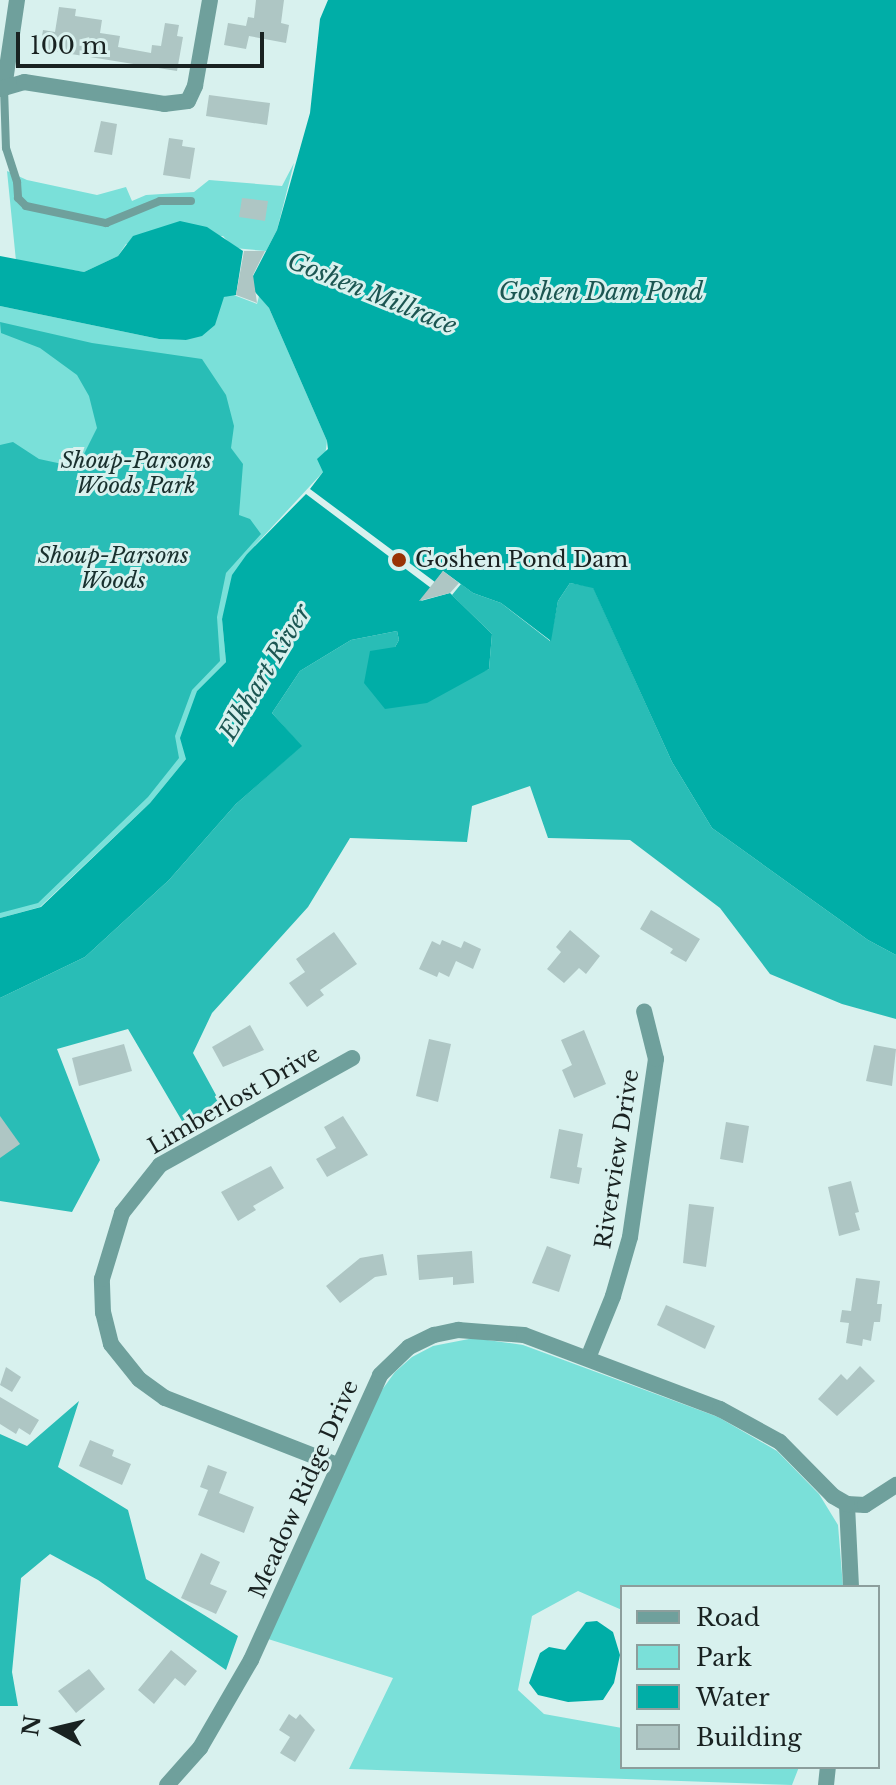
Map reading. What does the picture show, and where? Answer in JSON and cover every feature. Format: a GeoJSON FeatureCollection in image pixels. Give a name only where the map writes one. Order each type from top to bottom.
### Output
{"type":"FeatureCollection","features":[{"type":"Feature","properties":{"kind":"street"},"geometry":{"type":"LineString","coordinates":[[17,0],[2,89],[24,82],[164,104],[188,101],[195,88],[210,0]]}},
{"type":"Feature","properties":{"kind":"street","name":"Riverview Drive"},"geometry":{"type":"LineString","coordinates":[[588,1358],[613,1296],[630,1237],[656,1059],[644,1011]]}},
{"type":"Feature","properties":{"kind":"street","name":"Limberlost Drive"},"geometry":{"type":"LineString","coordinates":[[337,1465],[165,1398],[139,1379],[111,1344],[103,1313],[102,1279],[122,1213],[160,1165],[352,1058]]}},
{"type":"Feature","properties":{"kind":"street","name":"Meadow Ridge Drive"},"geometry":{"type":"LineString","coordinates":[[167,1785],[200,1748],[228,1706],[380,1375],[409,1347],[434,1335],[458,1330],[524,1335],[751,1423],[780,1442],[833,1496],[847,1504]]}},
{"type":"Feature","properties":{"kind":"street"},"geometry":{"type":"LineString","coordinates":[[851,1585],[847,1504],[865,1505],[896,1485]]}},
{"type":"Feature","properties":{"kind":"lane"},"geometry":{"type":"LineString","coordinates":[[2,89],[6,148],[17,182],[18,198],[26,206],[106,223],[160,201],[191,201]]}},
{"type":"Feature","properties":{"kind":"green space"},"geometry":{"type":"Polygon","coordinates":[[[294,163],[277,230],[266,251],[234,248],[223,236],[126,244],[118,256],[84,272],[16,261],[7,171],[27,180],[97,195],[126,187],[132,201],[146,195],[194,192],[209,180],[282,186],[294,163]]]}},
{"type":"Feature","properties":{"kind":"green space","name":"Shoup-Parsons Woods"},"geometry":{"type":"Polygon","coordinates":[[[231,294],[257,304],[259,296],[269,308],[327,441],[323,472],[247,554],[222,619],[226,662],[197,691],[186,759],[150,803],[40,907],[0,918],[0,306],[159,339],[186,340],[224,297],[231,294]]]}},
{"type":"Feature","properties":{"kind":"green space","name":"Shoup-Parsons Woods"},"geometry":{"type":"Polygon","coordinates":[[[0,322],[92,343],[202,359],[226,395],[234,426],[231,448],[243,464],[239,515],[250,519],[261,534],[226,573],[217,617],[220,661],[192,690],[175,736],[179,758],[148,797],[38,903],[0,913],[0,445],[13,442],[39,459],[67,465],[82,458],[97,428],[89,396],[77,375],[40,348],[1,333],[0,322]]]}},
{"type":"Feature","properties":{"kind":"green space"},"geometry":{"type":"Polygon","coordinates":[[[570,583],[593,587],[672,762],[712,828],[868,940],[896,955],[896,1019],[842,1004],[770,974],[720,908],[630,840],[548,838],[530,786],[472,806],[467,842],[350,838],[308,907],[212,1013],[193,1053],[222,1106],[182,1121],[128,1029],[57,1049],[100,1160],[72,1212],[0,1201],[0,998],[85,957],[169,880],[236,804],[301,746],[272,713],[300,671],[351,640],[397,631],[399,640],[395,647],[484,671],[489,669],[492,634],[452,595],[461,584],[473,593],[501,603],[550,641],[558,601],[570,583]]]}},
{"type":"Feature","properties":{"kind":"green space"},"geometry":{"type":"Polygon","coordinates":[[[474,1338],[523,1345],[718,1417],[777,1451],[819,1494],[838,1525],[843,1585],[620,1585],[620,1609],[578,1591],[532,1616],[518,1690],[544,1714],[620,1728],[620,1769],[798,1769],[792,1785],[349,1769],[393,1678],[268,1639],[379,1394],[395,1372],[412,1357],[433,1346],[474,1338]]]}},
{"type":"Feature","properties":{"kind":"green space"},"geometry":{"type":"Polygon","coordinates":[[[79,1401],[58,1467],[128,1510],[146,1579],[238,1636],[226,1670],[98,1580],[50,1554],[21,1578],[12,1672],[18,1706],[0,1706],[0,1434],[27,1446],[79,1401]]]}},
{"type":"Feature","properties":{"kind":"water","name":"Goshen Dam Pond"},"geometry":{"type":"Polygon","coordinates":[[[328,0],[896,0],[896,955],[868,940],[712,828],[672,762],[593,588],[570,583],[558,601],[551,641],[501,603],[473,593],[443,571],[435,582],[310,489],[323,472],[317,459],[328,449],[327,441],[269,308],[255,292],[252,278],[277,230],[310,113],[320,19],[328,0]]]}},
{"type":"Feature","properties":{"kind":"water"},"geometry":{"type":"Polygon","coordinates":[[[180,221],[207,227],[243,251],[236,295],[224,297],[215,325],[202,336],[186,340],[159,339],[0,306],[0,256],[84,272],[118,256],[133,236],[180,221]]]}},
{"type":"Feature","properties":{"kind":"water","name":"Elkhart River"},"geometry":{"type":"Polygon","coordinates":[[[306,494],[431,588],[421,601],[450,593],[492,634],[489,669],[427,703],[385,709],[364,683],[370,651],[395,647],[399,640],[397,631],[351,640],[300,671],[272,713],[302,746],[236,804],[169,880],[85,957],[0,998],[0,918],[41,907],[150,803],[186,759],[180,738],[197,691],[226,662],[222,619],[232,575],[247,554],[306,494]]]}},
{"type":"Feature","properties":{"kind":"water"},"geometry":{"type":"Polygon","coordinates":[[[597,1621],[613,1632],[620,1655],[614,1683],[603,1700],[568,1702],[538,1695],[529,1683],[540,1653],[549,1647],[565,1650],[586,1622],[597,1621]]]}},
{"type":"Feature","properties":{"kind":"building"},"geometry":{"type":"Polygon","coordinates":[[[256,0],[284,0],[281,23],[289,25],[286,43],[249,36],[246,49],[224,45],[228,23],[246,26],[248,17],[254,18],[256,0]]]}},
{"type":"Feature","properties":{"kind":"building"},"geometry":{"type":"Polygon","coordinates":[[[59,7],[76,9],[75,16],[102,20],[100,33],[120,36],[118,47],[151,53],[152,45],[161,46],[165,23],[179,25],[177,36],[183,37],[177,71],[40,49],[43,30],[55,32],[59,7]]]}},
{"type":"Feature","properties":{"kind":"building"},"geometry":{"type":"Polygon","coordinates":[[[209,95],[270,103],[267,125],[206,116],[209,95]]]}},
{"type":"Feature","properties":{"kind":"building"},"geometry":{"type":"Polygon","coordinates":[[[101,121],[117,124],[112,155],[94,152],[101,121]]]}},
{"type":"Feature","properties":{"kind":"building"},"geometry":{"type":"Polygon","coordinates":[[[169,138],[183,140],[182,146],[195,148],[190,179],[163,175],[169,138]]]}},
{"type":"Feature","properties":{"kind":"building"},"geometry":{"type":"Polygon","coordinates":[[[242,198],[268,201],[265,221],[239,217],[242,198]]]}},
{"type":"Feature","properties":{"kind":"building"},"geometry":{"type":"Polygon","coordinates":[[[244,251],[265,251],[253,275],[257,303],[236,295],[244,251]]]}},
{"type":"Feature","properties":{"kind":"building"},"geometry":{"type":"Polygon","coordinates":[[[443,571],[459,583],[450,593],[419,601],[443,571]]]}},
{"type":"Feature","properties":{"kind":"building"},"geometry":{"type":"Polygon","coordinates":[[[651,910],[700,939],[686,962],[670,953],[673,949],[640,929],[651,910]]]}},
{"type":"Feature","properties":{"kind":"building"},"geometry":{"type":"Polygon","coordinates":[[[570,930],[600,956],[586,974],[579,968],[564,983],[547,969],[561,952],[556,947],[570,930]]]}},
{"type":"Feature","properties":{"kind":"building"},"geometry":{"type":"Polygon","coordinates":[[[334,932],[357,964],[320,990],[324,995],[307,1007],[289,983],[305,972],[296,959],[334,932]]]}},
{"type":"Feature","properties":{"kind":"building"},"geometry":{"type":"Polygon","coordinates":[[[442,940],[461,948],[464,941],[481,949],[473,969],[456,961],[449,977],[439,972],[437,977],[419,969],[432,941],[440,945],[442,940]]]}},
{"type":"Feature","properties":{"kind":"building"},"geometry":{"type":"Polygon","coordinates":[[[250,1025],[264,1050],[223,1067],[212,1047],[250,1025]]]}},
{"type":"Feature","properties":{"kind":"building"},"geometry":{"type":"Polygon","coordinates":[[[584,1030],[606,1084],[574,1098],[562,1070],[572,1065],[561,1040],[584,1030]]]}},
{"type":"Feature","properties":{"kind":"building"},"geometry":{"type":"Polygon","coordinates":[[[429,1039],[451,1044],[438,1102],[416,1096],[429,1039]]]}},
{"type":"Feature","properties":{"kind":"building"},"geometry":{"type":"Polygon","coordinates":[[[124,1044],[132,1071],[79,1086],[72,1058],[124,1044]]]}},
{"type":"Feature","properties":{"kind":"building"},"geometry":{"type":"Polygon","coordinates":[[[874,1045],[896,1049],[892,1086],[866,1081],[874,1045]]]}},
{"type":"Feature","properties":{"kind":"building"},"geometry":{"type":"Polygon","coordinates":[[[0,1116],[20,1144],[0,1158],[0,1116]]]}},
{"type":"Feature","properties":{"kind":"building"},"geometry":{"type":"Polygon","coordinates":[[[343,1116],[368,1155],[327,1177],[316,1159],[336,1148],[324,1127],[343,1116]]]}},
{"type":"Feature","properties":{"kind":"building"},"geometry":{"type":"Polygon","coordinates":[[[726,1122],[749,1126],[743,1163],[720,1159],[726,1122]]]}},
{"type":"Feature","properties":{"kind":"building"},"geometry":{"type":"Polygon","coordinates":[[[559,1129],[583,1134],[577,1167],[582,1168],[579,1184],[550,1178],[559,1129]]]}},
{"type":"Feature","properties":{"kind":"building"},"geometry":{"type":"Polygon","coordinates":[[[271,1166],[284,1188],[253,1206],[256,1210],[238,1221],[221,1192],[271,1166]]]}},
{"type":"Feature","properties":{"kind":"building"},"geometry":{"type":"Polygon","coordinates":[[[851,1181],[860,1230],[839,1236],[828,1187],[851,1181]]]}},
{"type":"Feature","properties":{"kind":"building"},"geometry":{"type":"Polygon","coordinates":[[[689,1204],[714,1207],[706,1267],[683,1263],[689,1204]]]}},
{"type":"Feature","properties":{"kind":"building"},"geometry":{"type":"Polygon","coordinates":[[[547,1246],[571,1255],[559,1292],[532,1283],[547,1246]]]}},
{"type":"Feature","properties":{"kind":"building"},"geometry":{"type":"Polygon","coordinates":[[[472,1251],[474,1283],[453,1285],[453,1277],[419,1280],[417,1255],[472,1251]]]}},
{"type":"Feature","properties":{"kind":"building"},"geometry":{"type":"Polygon","coordinates":[[[383,1254],[387,1275],[375,1277],[340,1303],[326,1286],[360,1258],[383,1254]]]}},
{"type":"Feature","properties":{"kind":"building"},"geometry":{"type":"Polygon","coordinates":[[[856,1278],[880,1281],[877,1304],[882,1304],[880,1322],[874,1322],[871,1341],[863,1339],[862,1346],[846,1343],[849,1323],[840,1322],[842,1310],[851,1311],[856,1278]]]}},
{"type":"Feature","properties":{"kind":"building"},"geometry":{"type":"Polygon","coordinates":[[[666,1305],[715,1326],[705,1349],[657,1325],[666,1305]]]}},
{"type":"Feature","properties":{"kind":"building"},"geometry":{"type":"Polygon","coordinates":[[[860,1366],[875,1381],[837,1416],[818,1399],[841,1374],[847,1380],[860,1366]]]}},
{"type":"Feature","properties":{"kind":"building"},"geometry":{"type":"Polygon","coordinates":[[[6,1367],[21,1377],[12,1392],[0,1385],[6,1367]]]}},
{"type":"Feature","properties":{"kind":"building"},"geometry":{"type":"Polygon","coordinates":[[[0,1397],[39,1420],[30,1435],[19,1428],[16,1434],[0,1424],[0,1397]]]}},
{"type":"Feature","properties":{"kind":"building"},"geometry":{"type":"Polygon","coordinates":[[[90,1440],[114,1450],[112,1456],[131,1464],[122,1485],[79,1466],[90,1440]]]}},
{"type":"Feature","properties":{"kind":"building"},"geometry":{"type":"Polygon","coordinates":[[[208,1465],[227,1472],[219,1493],[254,1507],[244,1533],[198,1515],[208,1490],[200,1487],[208,1465]]]}},
{"type":"Feature","properties":{"kind":"building"},"geometry":{"type":"Polygon","coordinates":[[[201,1553],[220,1562],[210,1584],[227,1591],[216,1614],[181,1598],[201,1553]]]}},
{"type":"Feature","properties":{"kind":"building"},"geometry":{"type":"Polygon","coordinates":[[[171,1650],[197,1671],[185,1686],[175,1678],[154,1704],[138,1690],[171,1650]]]}},
{"type":"Feature","properties":{"kind":"building"},"geometry":{"type":"Polygon","coordinates":[[[89,1669],[105,1689],[76,1713],[58,1691],[89,1669]]]}},
{"type":"Feature","properties":{"kind":"building"},"geometry":{"type":"Polygon","coordinates":[[[289,1714],[296,1719],[300,1714],[315,1730],[295,1762],[280,1753],[290,1737],[279,1730],[289,1714]]]}},
{"type":"Feature","properties":{"kind":"place","name":"Goshen Pond Dam"},"geometry":{"type":"Point","coordinates":[399,560]}},
{"type":"Feature","properties":{"kind":"water label","name":"Goshen Millrace"},"geometry":{"type":"Point","coordinates":[372,293]}},
{"type":"Feature","properties":{"kind":"park label","name":"Shoup-Parsons Woods Park"},"geometry":{"type":"Point","coordinates":[136,472]}}]}
